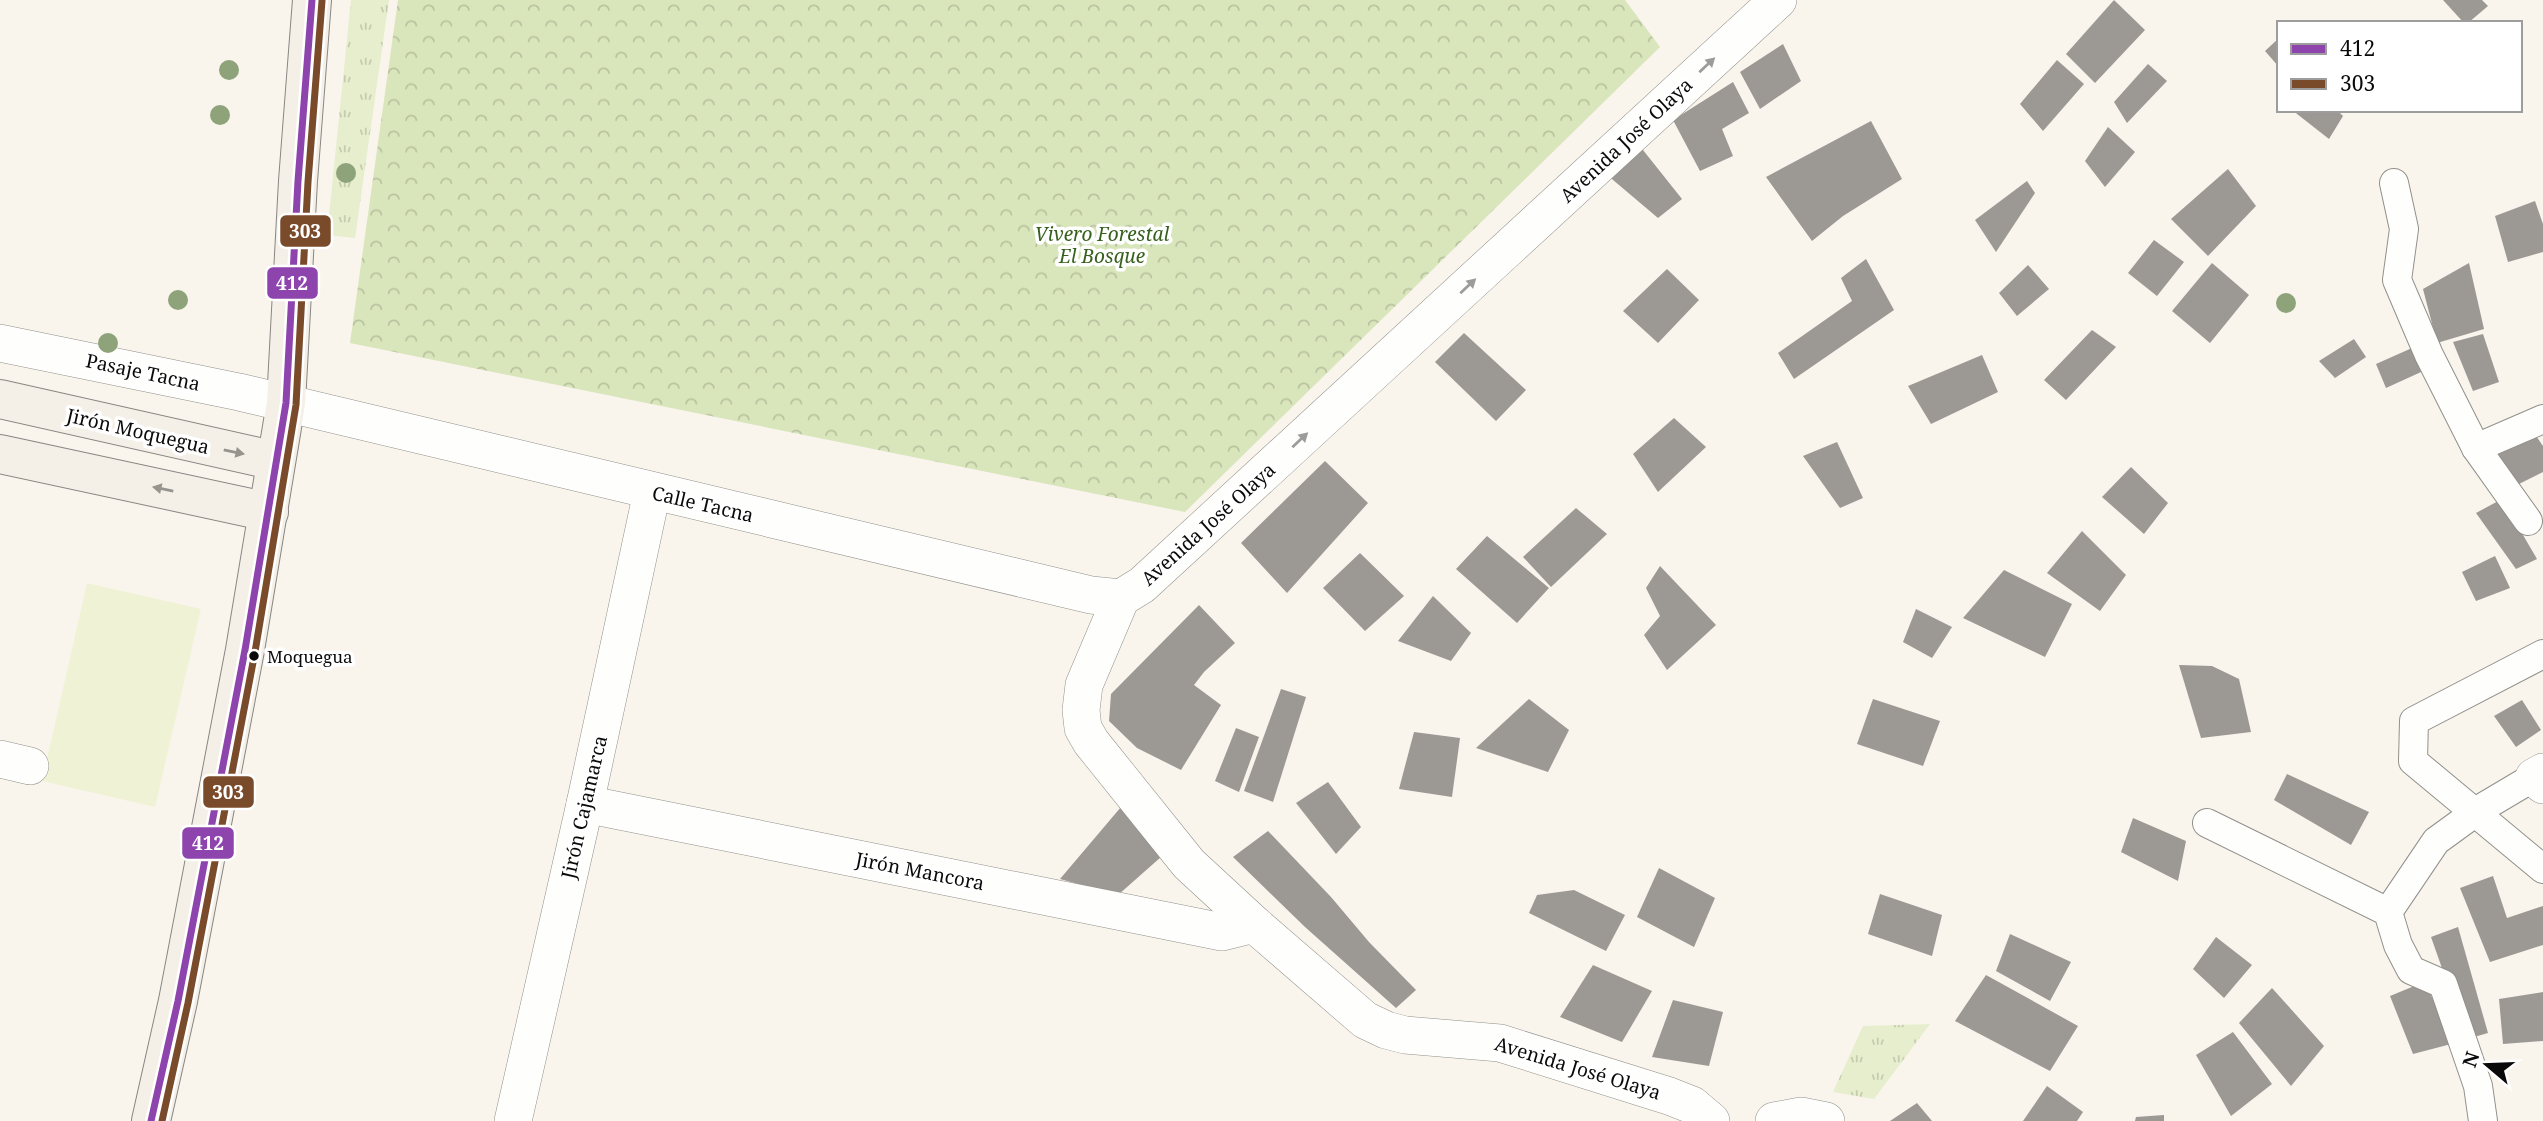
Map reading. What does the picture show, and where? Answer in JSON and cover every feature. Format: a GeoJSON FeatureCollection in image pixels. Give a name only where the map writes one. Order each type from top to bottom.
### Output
{"type":"FeatureCollection","features":[{"type":"Feature","properties":{"kind":"main road"},"geometry":{"type":"LineString","coordinates":[[151,1121],[183,974],[243,664],[285,403],[312,0]]}},
{"type":"Feature","properties":{"kind":"main road","name":"Jirón Moquegua"},"geometry":{"type":"LineString","coordinates":[[0,399],[276,461]]}},
{"type":"Feature","properties":{"kind":"main road"},"geometry":{"type":"LineString","coordinates":[[0,454],[269,512]]}},
{"type":"Feature","properties":{"kind":"street","name":"Avenida José Olaya"},"geometry":{"type":"LineString","coordinates":[[1711,1121],[1692,1105],[1669,1096],[1500,1043],[1429,1038],[1386,1030],[1365,1020],[1189,864],[1101,757],[1083,728],[1081,710],[1084,684],[1121,598],[1142,585],[1778,0]]}},
{"type":"Feature","properties":{"kind":"street"},"geometry":{"type":"LineString","coordinates":[[2394,183],[2404,229],[2397,280],[2429,355],[2476,448],[2528,521]]}},
{"type":"Feature","properties":{"kind":"street","name":"Pasaje Tacna"},"geometry":{"type":"LineString","coordinates":[[0,343],[285,403]]}},
{"type":"Feature","properties":{"kind":"street","name":"Calle Tacna"},"geometry":{"type":"LineString","coordinates":[[285,403],[1091,595],[1121,598]]}},
{"type":"Feature","properties":{"kind":"street"},"geometry":{"type":"LineString","coordinates":[[2476,448],[2543,419]]}},
{"type":"Feature","properties":{"kind":"street","name":"Jirón Cajamarca"},"geometry":{"type":"LineString","coordinates":[[513,1121],[652,492]]}},
{"type":"Feature","properties":{"kind":"street"},"geometry":{"type":"LineString","coordinates":[[2543,654],[2414,721],[2413,761],[2543,869]]}},
{"type":"Feature","properties":{"kind":"street"},"geometry":{"type":"LineString","coordinates":[[2388,912],[2436,841],[2475,813],[2540,778]]}},
{"type":"Feature","properties":{"kind":"street","name":"Jirón Mancora"},"geometry":{"type":"LineString","coordinates":[[585,804],[1222,932],[1254,924]]}},
{"type":"Feature","properties":{"kind":"street"},"geometry":{"type":"LineString","coordinates":[[2207,823],[2388,912],[2398,945],[2411,970],[2443,984],[2478,1086],[2483,1121]]}},
{"type":"Feature","properties":{"kind":"street"},"geometry":{"type":"LineString","coordinates":[[1774,1121],[1801,1116],[1826,1121]]}},
{"type":"Feature","properties":{"kind":"green space"},"geometry":{"type":"Polygon","coordinates":[[[351,0],[389,0],[355,238],[327,235],[351,0]]]}},
{"type":"Feature","properties":{"kind":"green space","name":"Vivero Forestal El Bosque"},"geometry":{"type":"Polygon","coordinates":[[[398,0],[1625,0],[1660,47],[1185,512],[350,343],[398,0]]]}},
{"type":"Feature","properties":{"kind":"green space"},"geometry":{"type":"Polygon","coordinates":[[[87,583],[201,609],[155,807],[42,781],[87,583]]]}},
{"type":"Feature","properties":{"kind":"green space"},"geometry":{"type":"Polygon","coordinates":[[[1930,1024],[1874,1099],[1833,1092],[1863,1026],[1930,1024]]]}},
{"type":"Feature","properties":{"kind":"building"},"geometry":{"type":"Polygon","coordinates":[[[2114,0],[2145,30],[2095,83],[2066,54],[2114,0]]]}},
{"type":"Feature","properties":{"kind":"building"},"geometry":{"type":"Polygon","coordinates":[[[2443,0],[2482,0],[2488,6],[2470,21],[2462,21],[2443,0]]]}},
{"type":"Feature","properties":{"kind":"building"},"geometry":{"type":"Polygon","coordinates":[[[2277,40],[2277,65],[2265,51],[2277,40]]]}},
{"type":"Feature","properties":{"kind":"building"},"geometry":{"type":"Polygon","coordinates":[[[1783,44],[1801,81],[1760,109],[1740,72],[1783,44]]]}},
{"type":"Feature","properties":{"kind":"building"},"geometry":{"type":"Polygon","coordinates":[[[2057,60],[2084,84],[2043,131],[2020,104],[2057,60]]]}},
{"type":"Feature","properties":{"kind":"building"},"geometry":{"type":"Polygon","coordinates":[[[2148,64],[2167,81],[2127,123],[2114,102],[2148,64]]]}},
{"type":"Feature","properties":{"kind":"building"},"geometry":{"type":"Polygon","coordinates":[[[1733,82],[1749,113],[1722,129],[1733,156],[1700,171],[1673,120],[1733,82]]]}},
{"type":"Feature","properties":{"kind":"building"},"geometry":{"type":"Polygon","coordinates":[[[2295,112],[2339,112],[2343,116],[2329,139],[2295,112]]]}},
{"type":"Feature","properties":{"kind":"building"},"geometry":{"type":"Polygon","coordinates":[[[1871,121],[1902,179],[1843,216],[1812,241],[1766,177],[1871,121]]]}},
{"type":"Feature","properties":{"kind":"building"},"geometry":{"type":"Polygon","coordinates":[[[2108,127],[2135,152],[2105,187],[2085,161],[2108,127]]]}},
{"type":"Feature","properties":{"kind":"building"},"geometry":{"type":"Polygon","coordinates":[[[1639,145],[1682,199],[1658,218],[1606,174],[1639,145]]]}},
{"type":"Feature","properties":{"kind":"building"},"geometry":{"type":"Polygon","coordinates":[[[2228,169],[2256,206],[2208,256],[2171,219],[2228,169]]]}},
{"type":"Feature","properties":{"kind":"building"},"geometry":{"type":"Polygon","coordinates":[[[2027,181],[2035,193],[1996,252],[1975,220],[2027,181]]]}},
{"type":"Feature","properties":{"kind":"building"},"geometry":{"type":"Polygon","coordinates":[[[2535,201],[2543,224],[2543,252],[2508,262],[2495,216],[2535,201]]]}},
{"type":"Feature","properties":{"kind":"building"},"geometry":{"type":"Polygon","coordinates":[[[2154,240],[2184,262],[2157,296],[2128,273],[2154,240]]]}},
{"type":"Feature","properties":{"kind":"building"},"geometry":{"type":"Polygon","coordinates":[[[1866,259],[1894,310],[1794,379],[1778,353],[1852,301],[1841,278],[1866,259]]]}},
{"type":"Feature","properties":{"kind":"building"},"geometry":{"type":"Polygon","coordinates":[[[2212,263],[2249,295],[2210,343],[2172,311],[2212,263]]]}},
{"type":"Feature","properties":{"kind":"building"},"geometry":{"type":"Polygon","coordinates":[[[2469,263],[2484,329],[2437,343],[2423,289],[2469,263]]]}},
{"type":"Feature","properties":{"kind":"building"},"geometry":{"type":"Polygon","coordinates":[[[2028,265],[2049,289],[2017,316],[1999,293],[2028,265]]]}},
{"type":"Feature","properties":{"kind":"building"},"geometry":{"type":"Polygon","coordinates":[[[1667,269],[1699,300],[1658,343],[1623,311],[1667,269]]]}},
{"type":"Feature","properties":{"kind":"building"},"geometry":{"type":"Polygon","coordinates":[[[2092,330],[2116,347],[2066,400],[2044,380],[2092,330]]]}},
{"type":"Feature","properties":{"kind":"building"},"geometry":{"type":"Polygon","coordinates":[[[1464,333],[1526,390],[1496,421],[1435,362],[1464,333]]]}},
{"type":"Feature","properties":{"kind":"building"},"geometry":{"type":"Polygon","coordinates":[[[2483,334],[2499,382],[2473,391],[2453,342],[2483,334]]]}},
{"type":"Feature","properties":{"kind":"building"},"geometry":{"type":"Polygon","coordinates":[[[2354,339],[2366,357],[2335,378],[2319,361],[2354,339]]]}},
{"type":"Feature","properties":{"kind":"building"},"geometry":{"type":"Polygon","coordinates":[[[2421,344],[2432,367],[2386,388],[2376,364],[2421,344]]]}},
{"type":"Feature","properties":{"kind":"building"},"geometry":{"type":"Polygon","coordinates":[[[1982,355],[1998,392],[1931,424],[1908,386],[1982,355]]]}},
{"type":"Feature","properties":{"kind":"building"},"geometry":{"type":"Polygon","coordinates":[[[1674,418],[1706,447],[1658,492],[1633,454],[1674,418]]]}},
{"type":"Feature","properties":{"kind":"building"},"geometry":{"type":"Polygon","coordinates":[[[2532,430],[2543,446],[2543,472],[2519,484],[2496,451],[2532,430]]]}},
{"type":"Feature","properties":{"kind":"building"},"geometry":{"type":"Polygon","coordinates":[[[1837,442],[1863,498],[1840,508],[1803,456],[1837,442]]]}},
{"type":"Feature","properties":{"kind":"building"},"geometry":{"type":"Polygon","coordinates":[[[1325,461],[1368,503],[1287,593],[1241,543],[1325,461]]]}},
{"type":"Feature","properties":{"kind":"building"},"geometry":{"type":"Polygon","coordinates":[[[2131,467],[2168,503],[2144,534],[2102,497],[2131,467]]]}},
{"type":"Feature","properties":{"kind":"building"},"geometry":{"type":"Polygon","coordinates":[[[2502,499],[2537,559],[2516,569],[2476,513],[2502,499]]]}},
{"type":"Feature","properties":{"kind":"building"},"geometry":{"type":"Polygon","coordinates":[[[1576,508],[1607,534],[1551,587],[1523,557],[1576,508]]]}},
{"type":"Feature","properties":{"kind":"building"},"geometry":{"type":"Polygon","coordinates":[[[2082,531],[2126,575],[2100,611],[2047,573],[2082,531]]]}},
{"type":"Feature","properties":{"kind":"building"},"geometry":{"type":"Polygon","coordinates":[[[1487,536],[1549,588],[1517,623],[1456,569],[1487,536]]]}},
{"type":"Feature","properties":{"kind":"building"},"geometry":{"type":"Polygon","coordinates":[[[1360,553],[1404,596],[1365,631],[1323,588],[1360,553]]]}},
{"type":"Feature","properties":{"kind":"building"},"geometry":{"type":"Polygon","coordinates":[[[2495,556],[2510,588],[2476,601],[2462,572],[2495,556]]]}},
{"type":"Feature","properties":{"kind":"building"},"geometry":{"type":"Polygon","coordinates":[[[1660,566],[1716,625],[1667,670],[1644,635],[1660,616],[1646,588],[1660,566]]]}},
{"type":"Feature","properties":{"kind":"building"},"geometry":{"type":"Polygon","coordinates":[[[2004,570],[2072,604],[2045,657],[1963,618],[2004,570]]]}},
{"type":"Feature","properties":{"kind":"building"},"geometry":{"type":"Polygon","coordinates":[[[1433,596],[1471,633],[1451,661],[1398,641],[1433,596]]]}},
{"type":"Feature","properties":{"kind":"building"},"geometry":{"type":"Polygon","coordinates":[[[1199,605],[1235,643],[1194,685],[1221,705],[1181,770],[1137,748],[1109,721],[1111,694],[1199,605]]]}},
{"type":"Feature","properties":{"kind":"building"},"geometry":{"type":"Polygon","coordinates":[[[1916,609],[1952,627],[1932,658],[1903,642],[1916,609]]]}},
{"type":"Feature","properties":{"kind":"building"},"geometry":{"type":"Polygon","coordinates":[[[2179,665],[2212,666],[2239,679],[2251,732],[2201,738],[2179,665]]]}},
{"type":"Feature","properties":{"kind":"building"},"geometry":{"type":"Polygon","coordinates":[[[1281,689],[1306,697],[1273,802],[1244,791],[1281,689]]]}},
{"type":"Feature","properties":{"kind":"building"},"geometry":{"type":"Polygon","coordinates":[[[1529,699],[1569,730],[1548,772],[1476,748],[1529,699]]]}},
{"type":"Feature","properties":{"kind":"building"},"geometry":{"type":"Polygon","coordinates":[[[1873,699],[1940,721],[1923,766],[1857,744],[1873,699]]]}},
{"type":"Feature","properties":{"kind":"building"},"geometry":{"type":"Polygon","coordinates":[[[2522,700],[2541,730],[2516,747],[2494,716],[2522,700]]]}},
{"type":"Feature","properties":{"kind":"building"},"geometry":{"type":"Polygon","coordinates":[[[1236,728],[1259,737],[1239,792],[1215,781],[1236,728]]]}},
{"type":"Feature","properties":{"kind":"building"},"geometry":{"type":"Polygon","coordinates":[[[1414,732],[1460,738],[1452,797],[1399,789],[1414,732]]]}},
{"type":"Feature","properties":{"kind":"building"},"geometry":{"type":"Polygon","coordinates":[[[2287,774],[2369,812],[2351,845],[2274,800],[2287,774]]]}},
{"type":"Feature","properties":{"kind":"building"},"geometry":{"type":"Polygon","coordinates":[[[1328,782],[1361,827],[1336,854],[1296,803],[1328,782]]]}},
{"type":"Feature","properties":{"kind":"building"},"geometry":{"type":"Polygon","coordinates":[[[1121,807],[1161,857],[1118,895],[1060,879],[1121,807]]]}},
{"type":"Feature","properties":{"kind":"building"},"geometry":{"type":"Polygon","coordinates":[[[2133,818],[2186,841],[2178,881],[2121,852],[2133,818]]]}},
{"type":"Feature","properties":{"kind":"building"},"geometry":{"type":"Polygon","coordinates":[[[1268,831],[1416,990],[1396,1008],[1305,927],[1233,857],[1268,831]]]}},
{"type":"Feature","properties":{"kind":"building"},"geometry":{"type":"Polygon","coordinates":[[[1659,868],[1715,898],[1694,947],[1637,917],[1659,868]]]}},
{"type":"Feature","properties":{"kind":"building"},"geometry":{"type":"Polygon","coordinates":[[[2493,876],[2507,918],[2543,906],[2543,945],[2490,962],[2460,888],[2493,876]]]}},
{"type":"Feature","properties":{"kind":"building"},"geometry":{"type":"Polygon","coordinates":[[[1574,890],[1625,915],[1606,951],[1529,913],[1537,895],[1574,890]]]}},
{"type":"Feature","properties":{"kind":"building"},"geometry":{"type":"Polygon","coordinates":[[[1880,894],[1942,915],[1932,956],[1868,934],[1880,894]]]}},
{"type":"Feature","properties":{"kind":"building"},"geometry":{"type":"Polygon","coordinates":[[[2458,927],[2488,1033],[2467,1039],[2431,937],[2458,927]]]}},
{"type":"Feature","properties":{"kind":"building"},"geometry":{"type":"Polygon","coordinates":[[[2010,934],[2071,962],[2050,1001],[1996,971],[2010,934]]]}},
{"type":"Feature","properties":{"kind":"building"},"geometry":{"type":"Polygon","coordinates":[[[2216,937],[2252,965],[2224,998],[2193,969],[2216,937]]]}},
{"type":"Feature","properties":{"kind":"building"},"geometry":{"type":"Polygon","coordinates":[[[1593,965],[1652,991],[1622,1042],[1560,1017],[1593,965]]]}},
{"type":"Feature","properties":{"kind":"building"},"geometry":{"type":"Polygon","coordinates":[[[1986,975],[2078,1026],[2050,1071],[1955,1021],[1986,975]]]}},
{"type":"Feature","properties":{"kind":"building"},"geometry":{"type":"Polygon","coordinates":[[[2424,982],[2455,1043],[2413,1054],[2390,996],[2424,982]]]}},
{"type":"Feature","properties":{"kind":"building"},"geometry":{"type":"Polygon","coordinates":[[[2272,988],[2324,1046],[2291,1086],[2239,1023],[2272,988]]]}},
{"type":"Feature","properties":{"kind":"building"},"geometry":{"type":"Polygon","coordinates":[[[2543,992],[2543,1041],[2503,1044],[2499,999],[2543,992]]]}},
{"type":"Feature","properties":{"kind":"building"},"geometry":{"type":"Polygon","coordinates":[[[1673,1000],[1723,1012],[1709,1066],[1652,1057],[1673,1000]]]}},
{"type":"Feature","properties":{"kind":"building"},"geometry":{"type":"Polygon","coordinates":[[[2233,1032],[2272,1084],[2231,1116],[2196,1055],[2233,1032]]]}},
{"type":"Feature","properties":{"kind":"building"},"geometry":{"type":"Polygon","coordinates":[[[2047,1086],[2083,1112],[2077,1121],[2023,1121],[2047,1086]]]}},
{"type":"Feature","properties":{"kind":"building"},"geometry":{"type":"Polygon","coordinates":[[[1917,1103],[1932,1121],[1890,1121],[1917,1103]]]}},
{"type":"Feature","properties":{"kind":"building"},"geometry":{"type":"Polygon","coordinates":[[[2164,1115],[2164,1121],[2135,1121],[2136,1117],[2164,1115]]]}},
{"type":"Feature","properties":{"kind":"transit line","name":"412"},"geometry":{"type":"LineString","coordinates":[[151,1121],[178,1001],[245,650],[286,403],[298,181],[312,0]]}},
{"type":"Feature","properties":{"kind":"transit line","name":"303"},"geometry":{"type":"LineString","coordinates":[[162,1121],[188,1003],[255,652],[296,405],[308,182],[322,1]]}},
{"type":"Feature","properties":{"kind":"place","name":"Moquegua"},"geometry":{"type":"Point","coordinates":[254,656]}}]}
